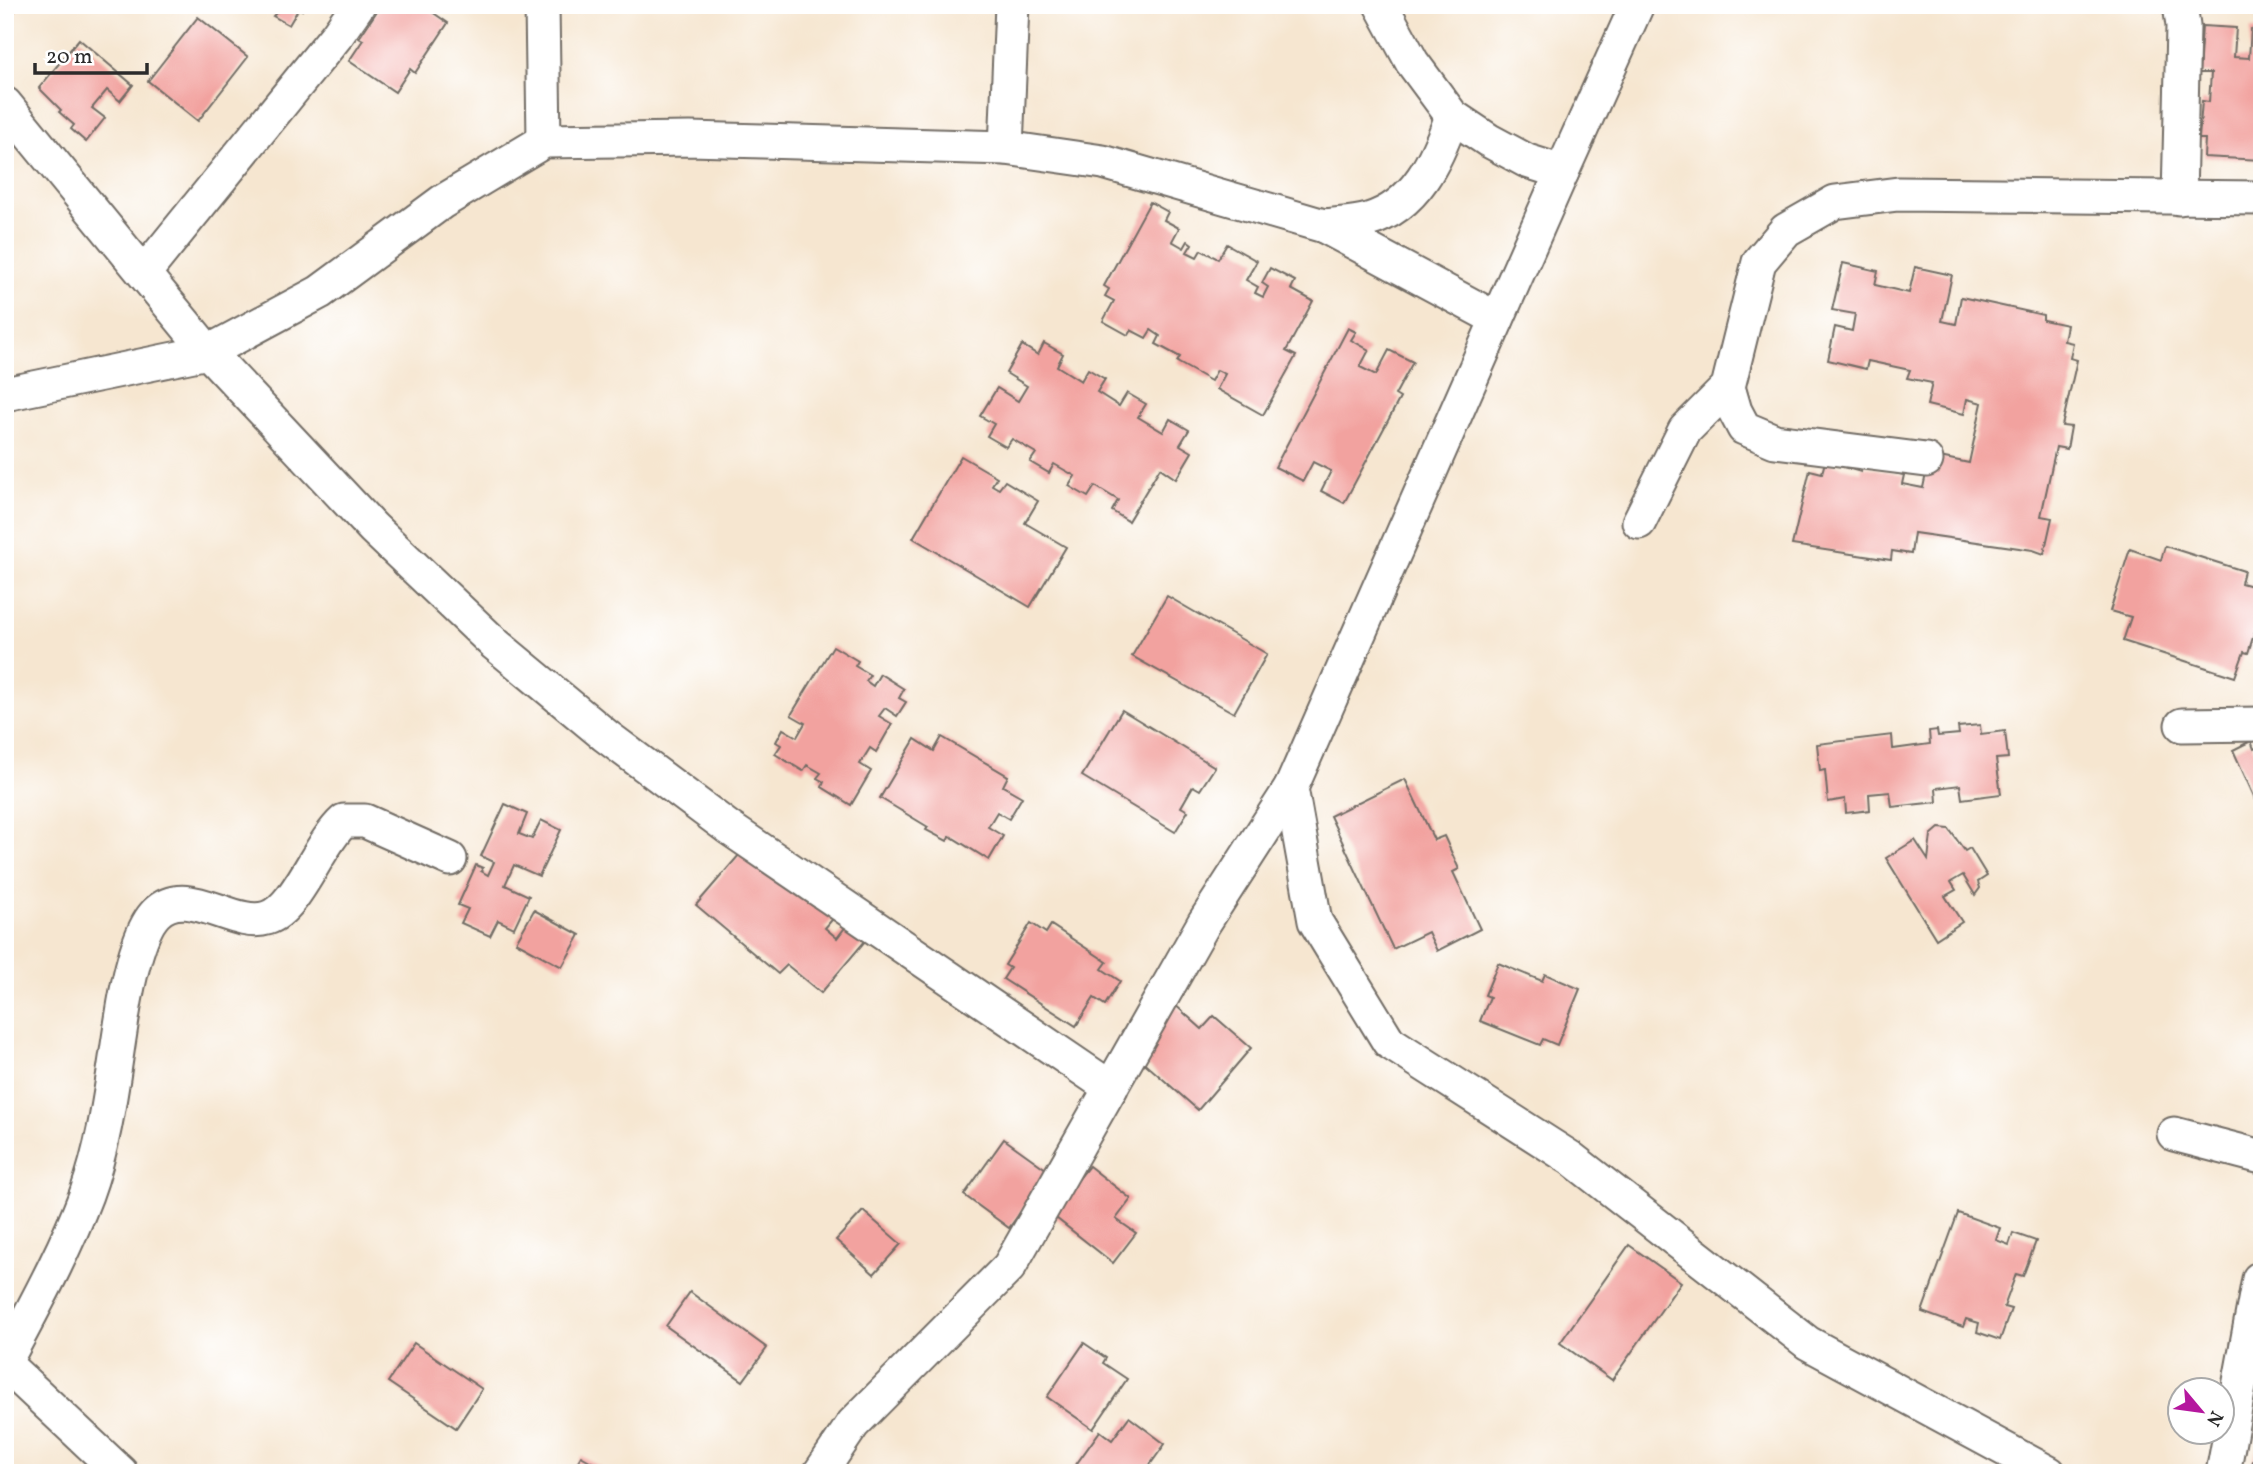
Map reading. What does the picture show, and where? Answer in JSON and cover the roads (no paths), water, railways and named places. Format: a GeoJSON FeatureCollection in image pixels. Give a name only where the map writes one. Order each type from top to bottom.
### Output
{"type":"FeatureCollection","features":[{"type":"Feature","properties":{"kind":"street"},"geometry":{"type":"LineString","coordinates":[[144,274],[337,35],[358,5]]}},
{"type":"Feature","properties":{"kind":"street"},"geometry":{"type":"LineString","coordinates":[[542,5],[544,141]]}},
{"type":"Feature","properties":{"kind":"street"},"geometry":{"type":"LineString","coordinates":[[1006,148],[1012,5]]}},
{"type":"Feature","properties":{"kind":"street"},"geometry":{"type":"LineString","coordinates":[[1381,5],[1412,62],[1452,117],[1527,161],[1562,172]]}},
{"type":"Feature","properties":{"kind":"street"},"geometry":{"type":"LineString","coordinates":[[820,1473],[853,1424],[1010,1268],[1204,923],[1292,788],[1637,5]]}},
{"type":"Feature","properties":{"kind":"street"},"geometry":{"type":"LineString","coordinates":[[2179,198],[2183,26],[2180,5]]}},
{"type":"Feature","properties":{"kind":"street"},"geometry":{"type":"LineString","coordinates":[[5,104],[208,352],[373,528],[495,644],[596,728],[729,828],[1111,1088]]}},
{"type":"Feature","properties":{"kind":"street"},"geometry":{"type":"LineString","coordinates":[[1324,226],[1369,220],[1397,206],[1416,188],[1438,155],[1452,117]]}},
{"type":"Feature","properties":{"kind":"street"},"geometry":{"type":"LineString","coordinates":[[5,394],[208,352],[320,292],[442,202],[544,141],[690,139],[1006,148],[1102,162],[1324,226],[1497,319]]}},
{"type":"Feature","properties":{"kind":"street"},"geometry":{"type":"LineString","coordinates":[[1926,460],[1775,440],[1744,428],[1735,411],[1728,387],[1759,262],[1786,230],[1835,202],[1898,194],[2262,198]]}},
{"type":"Feature","properties":{"kind":"street"},"geometry":{"type":"LineString","coordinates":[[1639,522],[1685,430],[1728,387]]}},
{"type":"Feature","properties":{"kind":"street"},"geometry":{"type":"LineString","coordinates":[[2182,725],[2262,724]]}},
{"type":"Feature","properties":{"kind":"street"},"geometry":{"type":"LineString","coordinates":[[1292,788],[1315,921],[1389,1042],[1572,1158],[1808,1343],[2049,1473]]}},
{"type":"Feature","properties":{"kind":"street"},"geometry":{"type":"LineString","coordinates":[[121,1473],[5,1363],[54,1270],[87,1193],[102,1138],[126,995],[148,925],[156,913],[169,905],[183,902],[257,921],[270,918],[279,913],[291,898],[327,841],[344,821],[365,821],[450,859]]}},
{"type":"Feature","properties":{"kind":"street"},"geometry":{"type":"LineString","coordinates":[[2174,1134],[2262,1157]]}},
{"type":"Feature","properties":{"kind":"street"},"geometry":{"type":"LineString","coordinates":[[2223,1473],[2261,1274]]}}]}
